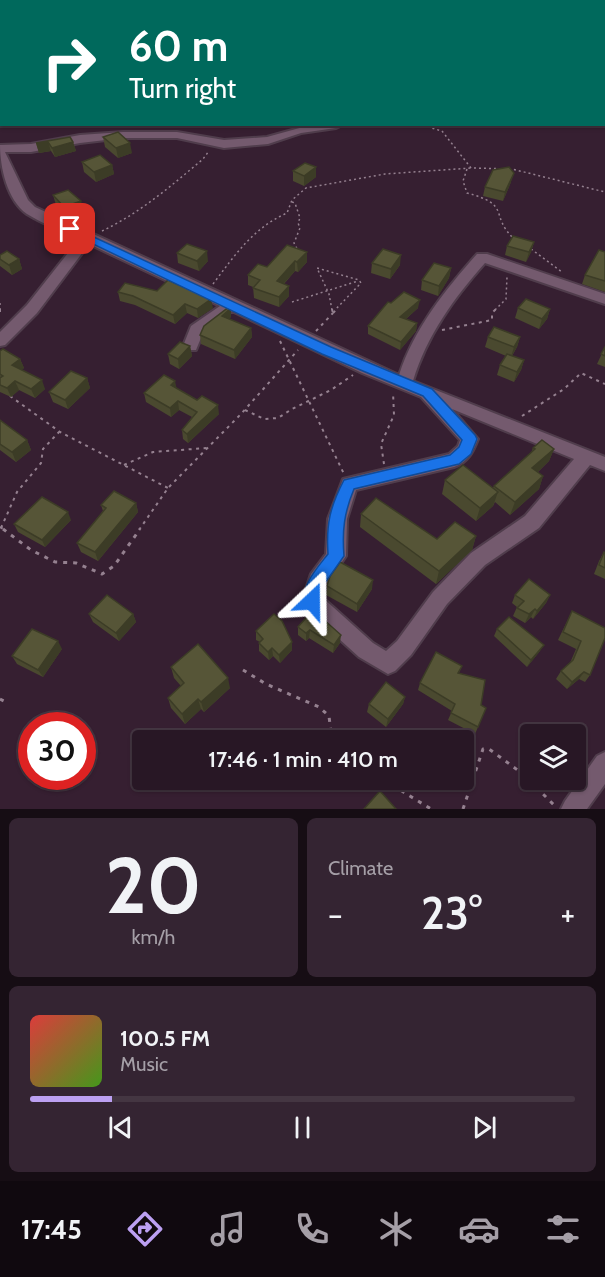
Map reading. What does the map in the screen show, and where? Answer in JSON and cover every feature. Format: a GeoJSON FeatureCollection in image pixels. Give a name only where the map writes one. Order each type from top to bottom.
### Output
{"type":"FeatureCollection","features":[{"type":"Feature","properties":{"kind":"street"},"geometry":{"type":"LineString","coordinates":[[0,149],[31,148],[80,139],[123,135],[177,135],[224,144],[268,140],[299,130],[329,126]]}},
{"type":"Feature","properties":{"kind":"street"},"geometry":{"type":"LineString","coordinates":[[0,154],[22,201],[30,210],[88,236],[134,261],[232,304],[362,366],[605,464]]}},
{"type":"Feature","properties":{"kind":"street"},"geometry":{"type":"LineString","coordinates":[[0,341],[32,309],[88,236]]}},
{"type":"Feature","properties":{"kind":"street"},"geometry":{"type":"LineString","coordinates":[[402,383],[427,331],[482,257],[605,299]]}},
{"type":"Feature","properties":{"kind":"street"},"geometry":{"type":"LineString","coordinates":[[191,346],[196,330],[232,304]]}},
{"type":"Feature","properties":{"kind":"street"},"geometry":{"type":"LineString","coordinates":[[427,393],[470,439],[465,450],[454,460],[349,484],[338,507],[334,529],[336,556],[318,580],[312,601],[366,650],[388,664],[404,648],[440,598],[478,559],[532,522],[587,456]]}},
{"type":"Feature","properties":{"kind":"street"},"geometry":{"type":"LineString","coordinates":[[573,809],[605,764]]}},
{"type":"Feature","properties":{"kind":"path"},"geometry":{"type":"LineString","coordinates":[[425,126],[442,131],[470,168]]}},
{"type":"Feature","properties":{"kind":"path"},"geometry":{"type":"LineString","coordinates":[[88,236],[124,222],[150,204],[203,159],[213,142]]}},
{"type":"Feature","properties":{"kind":"path"},"geometry":{"type":"LineString","coordinates":[[470,168],[463,181],[467,193],[494,203],[499,210],[505,232],[517,242]]}},
{"type":"Feature","properties":{"kind":"path"},"geometry":{"type":"LineString","coordinates":[[203,291],[213,284],[247,239],[271,220],[287,213],[292,202],[300,192],[306,189],[351,179],[470,168],[512,169],[605,192]]}},
{"type":"Feature","properties":{"kind":"path"},"geometry":{"type":"LineString","coordinates":[[292,202],[295,203],[300,218],[298,223],[300,228],[294,243],[299,254]]}},
{"type":"Feature","properties":{"kind":"path"},"geometry":{"type":"LineString","coordinates":[[525,246],[562,272],[568,286]]}},
{"type":"Feature","properties":{"kind":"path"},"geometry":{"type":"LineString","coordinates":[[427,331],[470,326],[492,320],[492,313],[506,299],[508,289],[506,265]]}},
{"type":"Feature","properties":{"kind":"path"},"geometry":{"type":"LineString","coordinates":[[333,314],[317,268],[359,280]]}},
{"type":"Feature","properties":{"kind":"path"},"geometry":{"type":"LineString","coordinates":[[292,302],[359,280]]}},
{"type":"Feature","properties":{"kind":"path"},"geometry":{"type":"LineString","coordinates":[[60,432],[43,449],[41,463],[17,492],[1,527],[31,550],[55,562],[76,563],[102,574],[114,566],[168,488],[245,410],[361,283],[359,280]]}},
{"type":"Feature","properties":{"kind":"path"},"geometry":{"type":"LineString","coordinates":[[0,303],[0,313]]}},
{"type":"Feature","properties":{"kind":"path"},"geometry":{"type":"LineString","coordinates":[[270,322],[349,484]]}},
{"type":"Feature","properties":{"kind":"path"},"geometry":{"type":"LineString","coordinates":[[245,410],[262,418],[278,419],[292,409],[339,386],[362,366]]}},
{"type":"Feature","properties":{"kind":"path"},"geometry":{"type":"LineString","coordinates":[[511,426],[516,420],[564,389],[581,373],[605,384]]}},
{"type":"Feature","properties":{"kind":"path"},"geometry":{"type":"LineString","coordinates":[[385,476],[381,444],[394,415],[392,397],[402,383]]}},
{"type":"Feature","properties":{"kind":"path"},"geometry":{"type":"LineString","coordinates":[[8,394],[60,432],[168,488]]}},
{"type":"Feature","properties":{"kind":"path"},"geometry":{"type":"LineString","coordinates":[[124,465],[135,456],[207,448]]}},
{"type":"Feature","properties":{"kind":"path"},"geometry":{"type":"LineString","coordinates":[[243,670],[266,684],[319,707],[329,716],[331,730]]}},
{"type":"Feature","properties":{"kind":"path"},"geometry":{"type":"LineString","coordinates":[[463,809],[483,749],[489,749],[523,774],[558,809]]}},
{"type":"Feature","properties":{"kind":"path"},"geometry":{"type":"LineString","coordinates":[[400,790],[430,809]]}},
{"type":"Feature","properties":{"kind":"building"},"geometry":{"type":"Polygon","coordinates":[[[118,132],[130,143],[116,148],[103,137],[118,132]]]}},
{"type":"Feature","properties":{"kind":"building"},"geometry":{"type":"Polygon","coordinates":[[[70,137],[73,142],[52,148],[48,142],[36,143],[70,137]]]}},
{"type":"Feature","properties":{"kind":"building"},"geometry":{"type":"Polygon","coordinates":[[[100,155],[112,165],[94,172],[82,162],[100,155]]]}},
{"type":"Feature","properties":{"kind":"building"},"geometry":{"type":"Polygon","coordinates":[[[305,163],[316,167],[304,176],[293,171],[305,163]]]}},
{"type":"Feature","properties":{"kind":"building"},"geometry":{"type":"Polygon","coordinates":[[[509,167],[514,173],[505,192],[485,187],[493,170],[509,167]]]}},
{"type":"Feature","properties":{"kind":"building"},"geometry":{"type":"Polygon","coordinates":[[[68,190],[81,201],[64,207],[53,195],[68,190]]]}},
{"type":"Feature","properties":{"kind":"building"},"geometry":{"type":"Polygon","coordinates":[[[513,236],[534,242],[529,252],[507,246],[513,236]]]}},
{"type":"Feature","properties":{"kind":"building"},"geometry":{"type":"Polygon","coordinates":[[[187,244],[207,251],[197,261],[177,253],[187,244]]]}},
{"type":"Feature","properties":{"kind":"building"},"geometry":{"type":"Polygon","coordinates":[[[287,245],[307,252],[297,262],[295,261],[277,281],[289,286],[279,297],[253,288],[260,280],[248,275],[258,264],[267,267],[287,245]]]}},
{"type":"Feature","properties":{"kind":"building"},"geometry":{"type":"Polygon","coordinates":[[[383,249],[401,255],[391,269],[372,263],[383,249]]]}},
{"type":"Feature","properties":{"kind":"building"},"geometry":{"type":"Polygon","coordinates":[[[599,250],[605,252],[605,281],[585,275],[599,250]]]}},
{"type":"Feature","properties":{"kind":"building"},"geometry":{"type":"Polygon","coordinates":[[[7,251],[19,259],[9,265],[0,259],[0,255],[7,251]]]}},
{"type":"Feature","properties":{"kind":"building"},"geometry":{"type":"Polygon","coordinates":[[[434,263],[451,268],[439,286],[422,280],[434,263]]]}},
{"type":"Feature","properties":{"kind":"building"},"geometry":{"type":"Polygon","coordinates":[[[168,280],[211,299],[197,309],[185,304],[173,315],[133,296],[118,292],[125,283],[157,291],[168,280]]]}},
{"type":"Feature","properties":{"kind":"building"},"geometry":{"type":"Polygon","coordinates":[[[404,292],[420,300],[400,317],[417,323],[401,342],[368,326],[388,302],[391,303],[404,292]]]}},
{"type":"Feature","properties":{"kind":"building"},"geometry":{"type":"Polygon","coordinates":[[[526,299],[550,309],[542,319],[518,308],[526,299]]]}},
{"type":"Feature","properties":{"kind":"building"},"geometry":{"type":"Polygon","coordinates":[[[229,307],[231,308],[222,316],[251,328],[234,350],[200,335],[204,326],[229,307]]]}},
{"type":"Feature","properties":{"kind":"building"},"geometry":{"type":"Polygon","coordinates":[[[494,327],[520,337],[514,347],[488,337],[494,327]]]}},
{"type":"Feature","properties":{"kind":"building"},"geometry":{"type":"Polygon","coordinates":[[[180,342],[190,346],[178,359],[168,354],[180,342]]]}},
{"type":"Feature","properties":{"kind":"building"},"geometry":{"type":"Polygon","coordinates":[[[3,349],[20,359],[12,365],[42,380],[31,389],[15,381],[7,388],[0,385],[0,378],[3,376],[0,374],[0,351],[3,349]]]}},
{"type":"Feature","properties":{"kind":"building"},"geometry":{"type":"Polygon","coordinates":[[[507,354],[524,360],[517,372],[500,365],[507,354]]]}},
{"type":"Feature","properties":{"kind":"building"},"geometry":{"type":"Polygon","coordinates":[[[71,371],[87,378],[65,400],[49,392],[71,371]]]}},
{"type":"Feature","properties":{"kind":"building"},"geometry":{"type":"Polygon","coordinates":[[[164,375],[175,381],[171,385],[197,400],[202,396],[218,405],[187,434],[182,430],[197,412],[178,401],[170,408],[144,393],[164,375]]]}},
{"type":"Feature","properties":{"kind":"building"},"geometry":{"type":"Polygon","coordinates":[[[0,420],[27,440],[12,452],[0,444],[0,420]]]}},
{"type":"Feature","properties":{"kind":"building"},"geometry":{"type":"Polygon","coordinates":[[[542,440],[554,449],[532,468],[543,476],[515,502],[494,486],[542,440]]]}},
{"type":"Feature","properties":{"kind":"building"},"geometry":{"type":"Polygon","coordinates":[[[463,465],[498,492],[480,508],[445,480],[463,465]]]}},
{"type":"Feature","properties":{"kind":"building"},"geometry":{"type":"Polygon","coordinates":[[[114,491],[136,503],[95,552],[77,543],[106,508],[101,505],[114,491]]]}},
{"type":"Feature","properties":{"kind":"building"},"geometry":{"type":"Polygon","coordinates":[[[42,497],[68,512],[42,540],[14,524],[42,497]]]}},
{"type":"Feature","properties":{"kind":"building"},"geometry":{"type":"Polygon","coordinates":[[[376,498],[437,539],[455,522],[476,536],[439,571],[361,514],[376,498]]]}},
{"type":"Feature","properties":{"kind":"building"},"geometry":{"type":"Polygon","coordinates":[[[605,553],[605,568],[599,565],[605,553]]]}},
{"type":"Feature","properties":{"kind":"building"},"geometry":{"type":"Polygon","coordinates":[[[340,562],[373,580],[357,604],[327,586],[330,576],[340,562]]]}},
{"type":"Feature","properties":{"kind":"building"},"geometry":{"type":"Polygon","coordinates":[[[529,579],[550,595],[537,611],[535,609],[529,614],[517,608],[524,601],[515,595],[529,579]]]}},
{"type":"Feature","properties":{"kind":"building"},"geometry":{"type":"Polygon","coordinates":[[[107,595],[133,614],[116,633],[89,614],[107,595]]]}},
{"type":"Feature","properties":{"kind":"building"},"geometry":{"type":"Polygon","coordinates":[[[313,610],[341,635],[334,645],[310,630],[306,633],[298,627],[313,610]]]}},
{"type":"Feature","properties":{"kind":"building"},"geometry":{"type":"Polygon","coordinates":[[[572,611],[605,628],[605,638],[590,675],[584,672],[572,682],[561,671],[573,660],[581,641],[563,632],[572,611]]]}},
{"type":"Feature","properties":{"kind":"building"},"geometry":{"type":"Polygon","coordinates":[[[274,614],[282,621],[292,642],[279,655],[272,648],[268,652],[259,643],[263,639],[256,631],[274,614]]]}},
{"type":"Feature","properties":{"kind":"building"},"geometry":{"type":"Polygon","coordinates":[[[509,617],[544,645],[531,660],[497,629],[509,617]]]}},
{"type":"Feature","properties":{"kind":"building"},"geometry":{"type":"Polygon","coordinates":[[[32,629],[58,641],[38,670],[12,656],[32,629]]]}},
{"type":"Feature","properties":{"kind":"building"},"geometry":{"type":"Polygon","coordinates":[[[198,644],[228,678],[201,702],[198,699],[182,714],[168,698],[184,683],[171,667],[198,644]]]}},
{"type":"Feature","properties":{"kind":"building"},"geometry":{"type":"Polygon","coordinates":[[[436,652],[462,666],[458,673],[485,680],[481,705],[486,708],[478,727],[451,713],[455,704],[420,683],[436,652]]]}},
{"type":"Feature","properties":{"kind":"building"},"geometry":{"type":"Polygon","coordinates":[[[386,682],[405,697],[388,719],[369,704],[386,682]]]}},
{"type":"Feature","properties":{"kind":"building"},"geometry":{"type":"Polygon","coordinates":[[[380,791],[396,809],[364,809],[380,791]]]}},
{"type":"Feature","properties":{"kind":"route"},"geometry":{"type":"LineString","coordinates":[[70,229],[134,261],[270,322],[326,351],[427,393],[470,439],[465,450],[454,460],[349,484],[338,507],[334,529],[336,556],[318,580],[312,601]]}}]}
